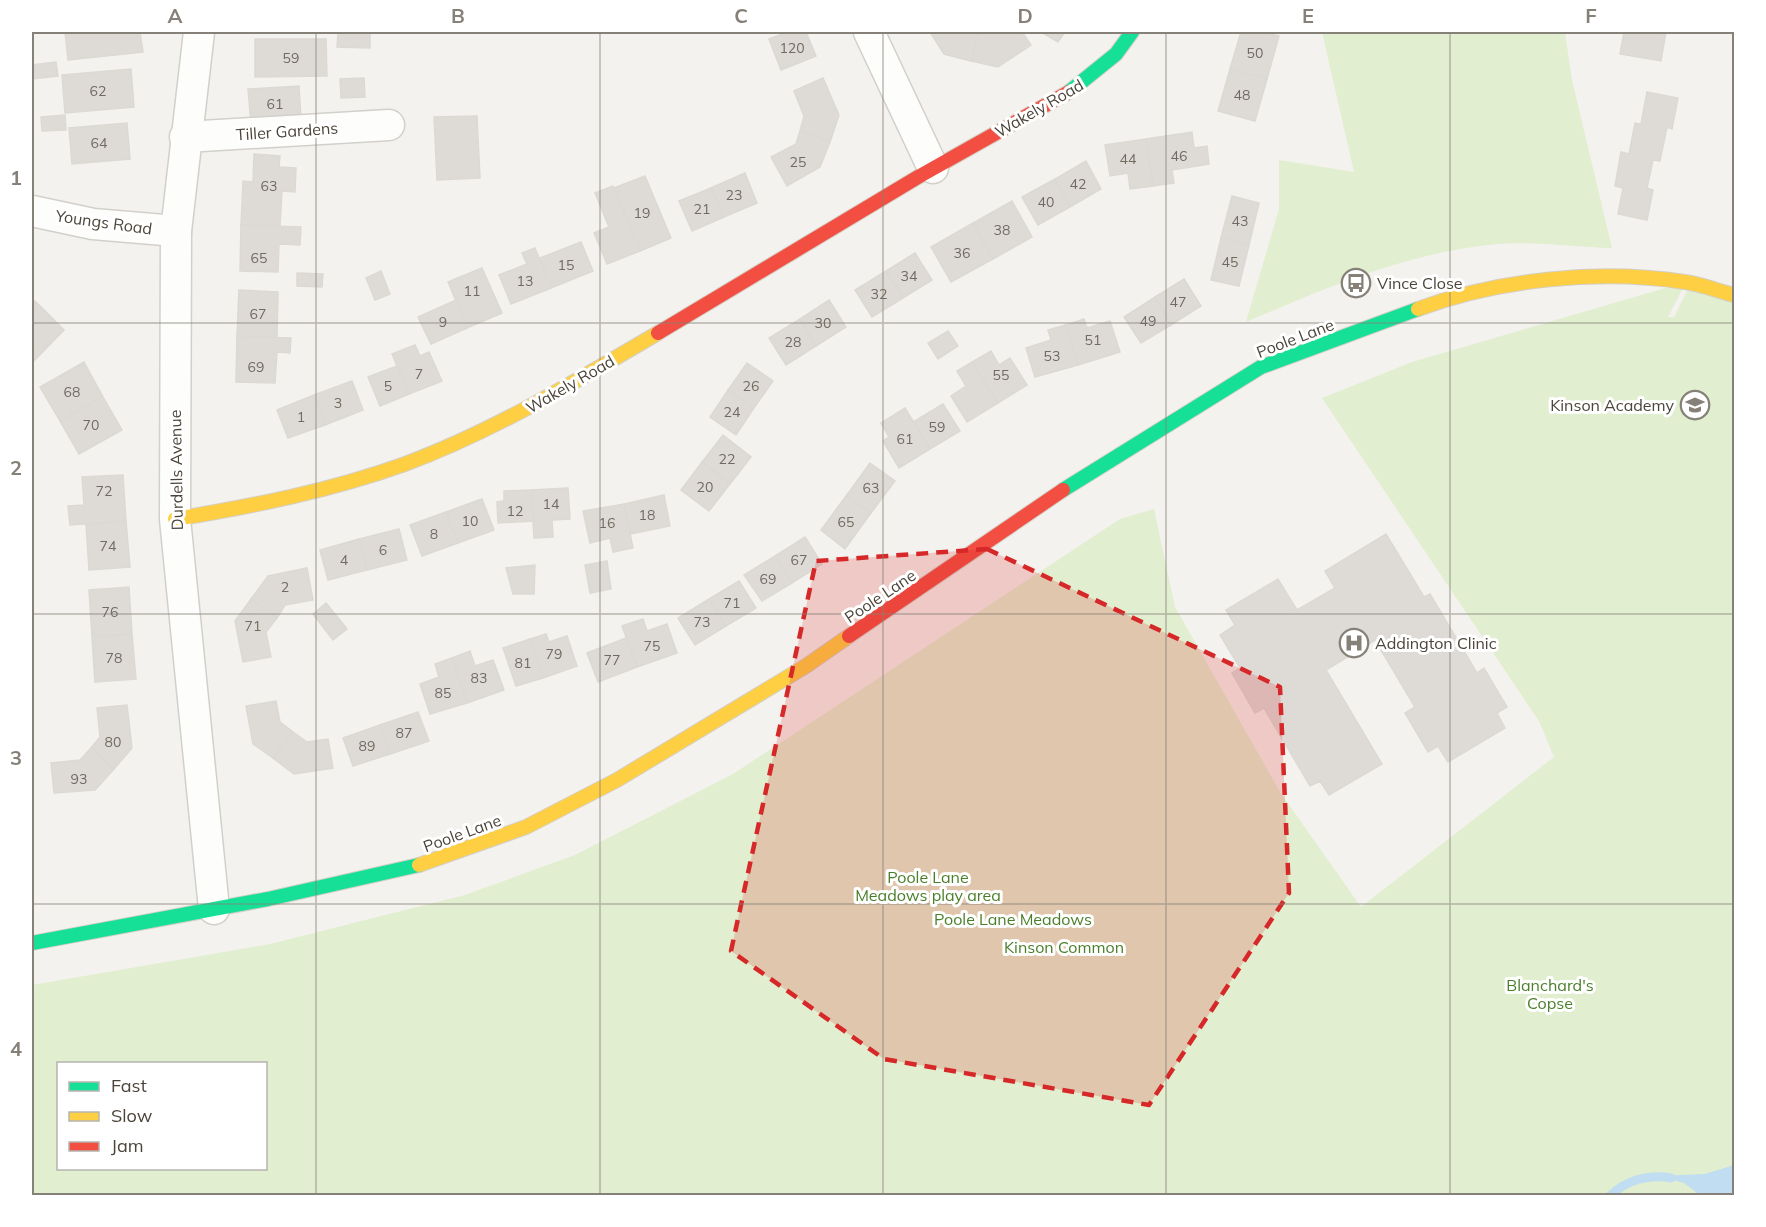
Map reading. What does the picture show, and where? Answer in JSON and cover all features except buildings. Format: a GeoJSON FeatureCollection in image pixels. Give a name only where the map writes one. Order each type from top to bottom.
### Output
{"type":"FeatureCollection","features":[{"type":"Feature","properties":{"kind":"street","name":"Durdells Avenue"},"geometry":{"type":"LineString","coordinates":[[199,32],[185,137],[176,231],[175,519],[214,909]]}},
{"type":"Feature","properties":{"kind":"street"},"geometry":{"type":"LineString","coordinates":[[869,32],[933,168]]}},
{"type":"Feature","properties":{"kind":"street","name":"Wakely Road"},"geometry":{"type":"LineString","coordinates":[[175,519],[290,499],[355,482],[448,446],[544,399],[933,168],[1073,90],[1101,70],[1123,49],[1132,32]]}},
{"type":"Feature","properties":{"kind":"street","name":"Tiller Gardens"},"geometry":{"type":"LineString","coordinates":[[185,137],[389,125]]}},
{"type":"Feature","properties":{"kind":"street","name":"Youngs Road"},"geometry":{"type":"LineString","coordinates":[[32,212],[93,224],[176,231]]}},
{"type":"Feature","properties":{"kind":"street","name":"Poole Lane"},"geometry":{"type":"LineString","coordinates":[[32,943],[214,909],[426,864],[526,826],[617,780],[806,666],[1073,483],[1261,367],[1438,302],[1521,284],[1610,276],[1686,282],[1734,295]]}},
{"type":"Feature","properties":{"kind":"highlighted area"},"geometry":{"type":"Polygon","coordinates":[[[987,549],[1280,687],[1289,893],[1149,1105],[884,1059],[731,951],[816,561],[987,549]]]}},
{"type":"Feature","properties":{"kind":"green space"},"geometry":{"type":"Polygon","coordinates":[[[1322,32],[1565,32],[1572,80],[1612,248],[1512,243],[1465,248],[1400,263],[1369,273],[1246,322],[1279,209],[1279,160],[1354,172],[1322,32]]]}},
{"type":"Feature","properties":{"kind":"green space","name":"Kinson Common"},"geometry":{"type":"Polygon","coordinates":[[[1686,282],[1668,317],[1674,317],[1690,285],[1734,301],[1734,1195],[32,1196],[32,985],[270,944],[465,895],[575,855],[733,774],[1120,519],[1154,509],[1175,607],[1280,792],[1361,907],[1554,757],[1539,721],[1322,398],[1412,362],[1686,282]]]}},
{"type":"Feature","properties":{"kind":"water"},"geometry":{"type":"Polygon","coordinates":[[[1734,1165],[1734,1195],[1700,1195],[1684,1183],[1659,1176],[1705,1174],[1734,1165]]]}},
{"type":"Feature","properties":{"kind":"waterway"},"geometry":{"type":"LineString","coordinates":[[1610,1196],[1630,1182],[1654,1177],[1671,1178]]}},
{"type":"Feature","properties":{"kind":"traffic: fast"},"geometry":{"type":"LineString","coordinates":[[1069,92],[1116,54],[1132,32]]}},
{"type":"Feature","properties":{"kind":"traffic: fast"},"geometry":{"type":"LineString","coordinates":[[1063,490],[1261,367],[1418,309]]}},
{"type":"Feature","properties":{"kind":"traffic: fast"},"geometry":{"type":"LineString","coordinates":[[32,943],[268,899],[419,865]]}},
{"type":"Feature","properties":{"kind":"traffic: slow"},"geometry":{"type":"LineString","coordinates":[[1418,309],[1482,290],[1550,279],[1584,277],[1652,278],[1685,282],[1734,295]]}},
{"type":"Feature","properties":{"kind":"traffic: slow"},"geometry":{"type":"LineString","coordinates":[[175,519],[291,497],[377,474],[405,464],[503,421],[658,333]]}},
{"type":"Feature","properties":{"kind":"traffic: slow"},"geometry":{"type":"LineString","coordinates":[[419,865],[526,827],[617,780],[806,666],[849,636]]}},
{"type":"Feature","properties":{"kind":"traffic: jam"},"geometry":{"type":"LineString","coordinates":[[658,333],[918,177],[1069,92]]}},
{"type":"Feature","properties":{"kind":"traffic: jam"},"geometry":{"type":"LineString","coordinates":[[849,636],[1063,490]]}},
{"type":"Feature","properties":{"kind":"place","name":"Vince Close"},"geometry":{"type":"Point","coordinates":[1356,283]}},
{"type":"Feature","properties":{"kind":"place","name":"Kinson Academy"},"geometry":{"type":"Point","coordinates":[1695,405]}},
{"type":"Feature","properties":{"kind":"place","name":"Addington Clinic"},"geometry":{"type":"Point","coordinates":[1354,643]}},
{"type":"Feature","properties":{"kind":"park label","name":"Poole Lane Meadows play area"},"geometry":{"type":"Point","coordinates":[928,886]}},
{"type":"Feature","properties":{"kind":"park label","name":"Poole Lane Meadows"},"geometry":{"type":"Point","coordinates":[1013,919]}},
{"type":"Feature","properties":{"kind":"park label","name":"Blanchard's Copse"},"geometry":{"type":"Point","coordinates":[1550,994]}}]}
